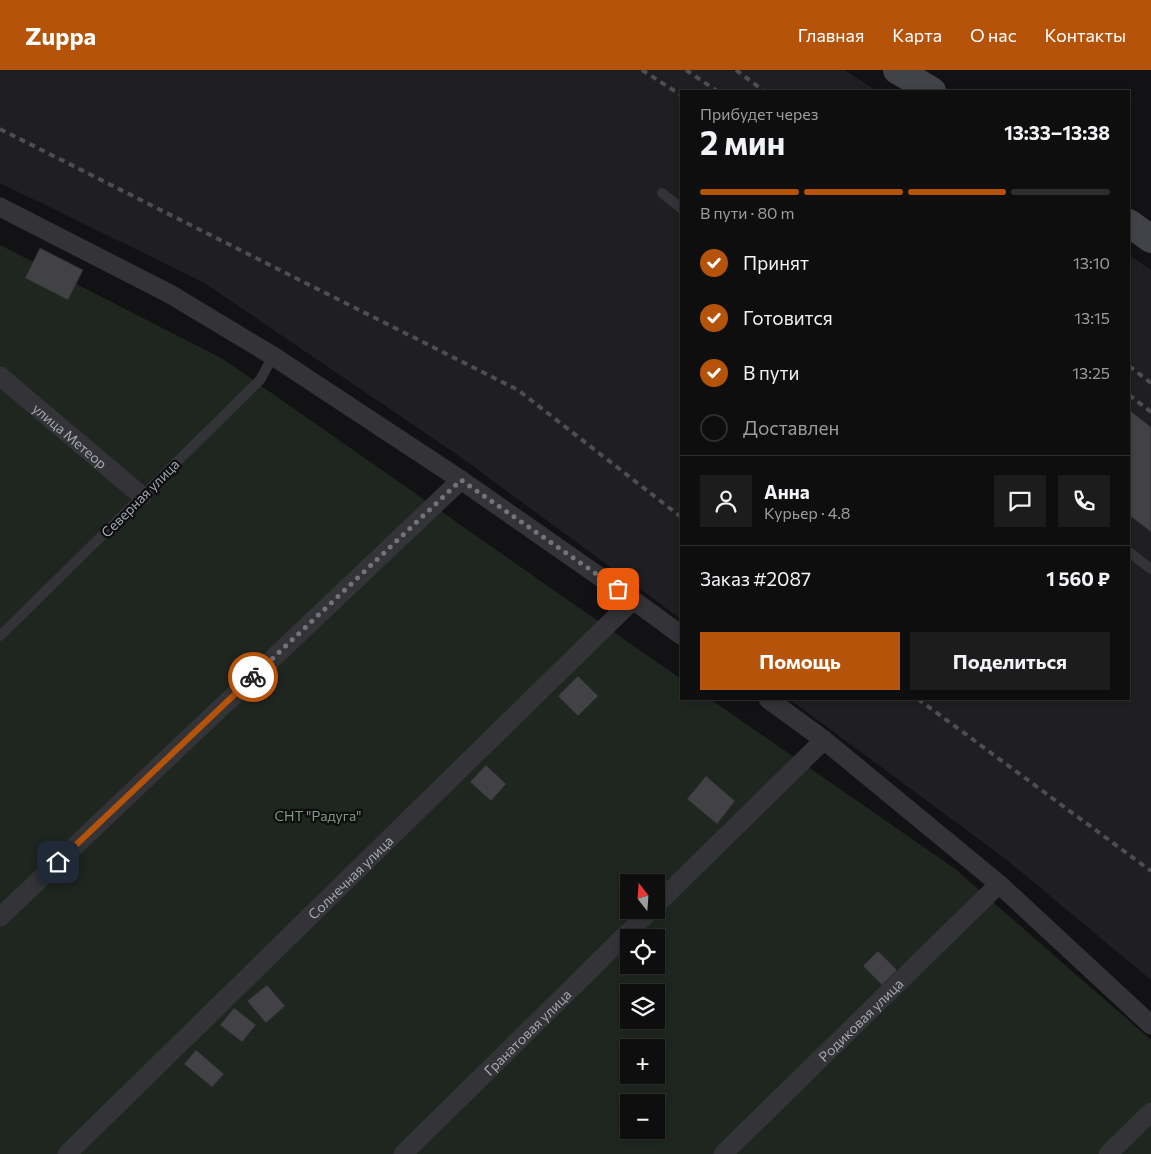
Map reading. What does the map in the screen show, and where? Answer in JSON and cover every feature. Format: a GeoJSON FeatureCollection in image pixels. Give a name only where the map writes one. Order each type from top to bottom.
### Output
{"type":"FeatureCollection","features":[{"type":"Feature","properties":{"kind":"street"},"geometry":{"type":"LineString","coordinates":[[897,70],[930,90]]}},
{"type":"Feature","properties":{"kind":"street"},"geometry":{"type":"LineString","coordinates":[[0,207],[170,294],[273,356],[461,480],[634,600],[680,634]]}},
{"type":"Feature","properties":{"kind":"street"},"geometry":{"type":"LineString","coordinates":[[1130,224],[1151,238]]}},
{"type":"Feature","properties":{"kind":"street","name":"улица Метеор"},"geometry":{"type":"LineString","coordinates":[[0,376],[142,496]]}},
{"type":"Feature","properties":{"kind":"street"},"geometry":{"type":"LineString","coordinates":[[0,917],[461,480]]}},
{"type":"Feature","properties":{"kind":"street","name":"Солнечная улица"},"geometry":{"type":"LineString","coordinates":[[67,1154],[634,600]]}},
{"type":"Feature","properties":{"kind":"street"},"geometry":{"type":"LineString","coordinates":[[769,700],[824,740],[999,884],[1151,1025]]}},
{"type":"Feature","properties":{"kind":"street"},"geometry":{"type":"LineString","coordinates":[[665,896],[824,740]]}},
{"type":"Feature","properties":{"kind":"street","name":"Родиковая улица"},"geometry":{"type":"LineString","coordinates":[[723,1154],[999,884]]}},
{"type":"Feature","properties":{"kind":"street","name":"Гранатовая улица"},"geometry":{"type":"LineString","coordinates":[[403,1154],[642,919]]}},
{"type":"Feature","properties":{"kind":"street"},"geometry":{"type":"LineString","coordinates":[[1108,1154],[1151,1112]]}},
{"type":"Feature","properties":{"kind":"lane"},"geometry":{"type":"LineString","coordinates":[[662,193],[680,207]]}},
{"type":"Feature","properties":{"kind":"lane","name":"Северная улица"},"geometry":{"type":"LineString","coordinates":[[0,636],[260,380],[273,356]]}},
{"type":"Feature","properties":{"kind":"lane"},"geometry":{"type":"LineString","coordinates":[[1130,553],[1151,569]]}},
{"type":"Feature","properties":{"kind":"shaded area"},"geometry":{"type":"Polygon","coordinates":[[[0,70],[845,70],[875,90],[680,90],[680,618],[459,456],[203,282],[0,183],[0,70]]]}},
{"type":"Feature","properties":{"kind":"shaded area"},"geometry":{"type":"Polygon","coordinates":[[[1130,256],[1151,270],[1151,980],[1007,860],[790,700],[1130,700],[1130,256]]]}},
{"type":"Feature","properties":{"kind":"green space","name":"СНТ \"Радуга\""},"geometry":{"type":"Polygon","coordinates":[[[0,245],[223,359],[680,678],[680,700],[711,700],[954,868],[1151,1040],[1151,1154],[0,1154],[0,245]]]}},
{"type":"Feature","properties":{"kind":"building"},"geometry":{"type":"Polygon","coordinates":[[[40,248],[83,270],[68,300],[25,278],[40,248]]]}},
{"type":"Feature","properties":{"kind":"building"},"geometry":{"type":"Polygon","coordinates":[[[1130,411],[1151,427],[1151,532],[1130,516],[1130,411]]]}},
{"type":"Feature","properties":{"kind":"building"},"geometry":{"type":"Polygon","coordinates":[[[578,676],[598,696],[578,716],[558,696],[578,676]]]}},
{"type":"Feature","properties":{"kind":"building"},"geometry":{"type":"Polygon","coordinates":[[[486,765],[506,784],[491,801],[470,782],[486,765]]]}},
{"type":"Feature","properties":{"kind":"building"},"geometry":{"type":"Polygon","coordinates":[[[706,776],[735,801],[717,824],[687,799],[706,776]]]}},
{"type":"Feature","properties":{"kind":"building"},"geometry":{"type":"Polygon","coordinates":[[[878,951],[897,970],[882,985],[863,966],[878,951]]]}},
{"type":"Feature","properties":{"kind":"building"},"geometry":{"type":"Polygon","coordinates":[[[267,985],[285,1006],[266,1023],[247,1001],[267,985]]]}},
{"type":"Feature","properties":{"kind":"building"},"geometry":{"type":"Polygon","coordinates":[[[234,1008],[256,1025],[242,1042],[220,1025],[234,1008]]]}},
{"type":"Feature","properties":{"kind":"building"},"geometry":{"type":"Polygon","coordinates":[[[196,1050],[224,1074],[212,1087],[184,1064],[196,1050]]]}},
{"type":"Feature","properties":{"kind":"railway"},"geometry":{"type":"LineString","coordinates":[[642,70],[680,94]]}},
{"type":"Feature","properties":{"kind":"railway"},"geometry":{"type":"LineString","coordinates":[[686,70],[716,90]]}},
{"type":"Feature","properties":{"kind":"railway"},"geometry":{"type":"LineString","coordinates":[[736,70],[763,90]]}},
{"type":"Feature","properties":{"kind":"railway"},"geometry":{"type":"LineString","coordinates":[[0,129],[518,390],[680,516]]}},
{"type":"Feature","properties":{"kind":"railway"},"geometry":{"type":"LineString","coordinates":[[1130,367],[1151,383]]}},
{"type":"Feature","properties":{"kind":"railway"},"geometry":{"type":"LineString","coordinates":[[1130,396],[1151,412]]}},
{"type":"Feature","properties":{"kind":"railway"},"geometry":{"type":"LineString","coordinates":[[919,700],[1151,871]]}},
{"type":"Feature","properties":{"kind":"way so far"},"geometry":{"type":"LineString","coordinates":[[253,677],[461,480],[618,589]]}},
{"type":"Feature","properties":{"kind":"route"},"geometry":{"type":"LineString","coordinates":[[58,862],[253,677]]}}]}
